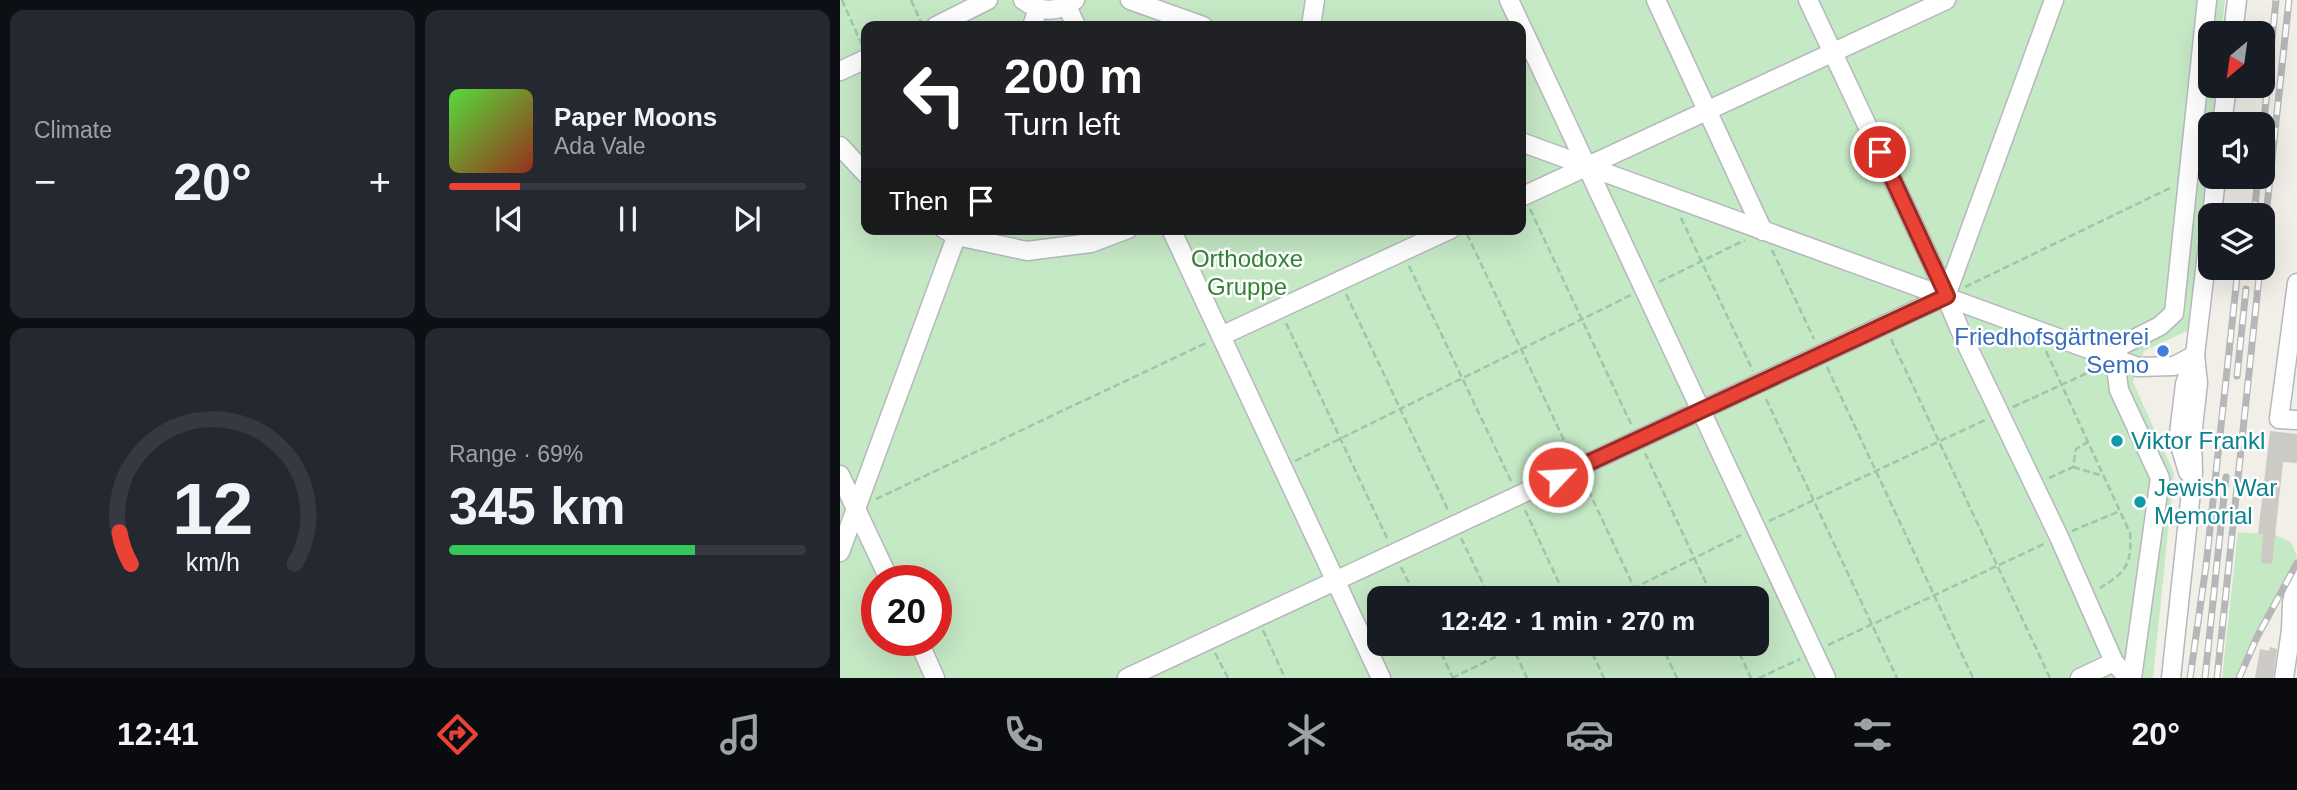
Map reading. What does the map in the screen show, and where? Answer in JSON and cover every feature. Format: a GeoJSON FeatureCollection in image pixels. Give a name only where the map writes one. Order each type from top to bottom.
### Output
{"type":"FeatureCollection","features":[{"type":"Feature","properties":{"kind":"street"},"geometry":{"type":"LineString","coordinates":[[946,21],[988,0]]}},
{"type":"Feature","properties":{"kind":"street"},"geometry":{"type":"LineString","coordinates":[[1130,0],[1189,21]]}},
{"type":"Feature","properties":{"kind":"street"},"geometry":{"type":"LineString","coordinates":[[1312,21],[1315,0]]}},
{"type":"Feature","properties":{"kind":"street"},"geometry":{"type":"LineString","coordinates":[[1509,0],[1519,21]]}},
{"type":"Feature","properties":{"kind":"street"},"geometry":{"type":"LineString","coordinates":[[1656,0],[1763,231]]}},
{"type":"Feature","properties":{"kind":"street"},"geometry":{"type":"LineString","coordinates":[[1808,0],[1931,261],[1999,414],[2059,537],[2114,662],[2130,678]]}},
{"type":"Feature","properties":{"kind":"street"},"geometry":{"type":"LineString","coordinates":[[1526,194],[1946,0]]}},
{"type":"Feature","properties":{"kind":"street"},"geometry":{"type":"LineString","coordinates":[[1127,678],[1947,296],[2054,0]]}},
{"type":"Feature","properties":{"kind":"street"},"geometry":{"type":"LineString","coordinates":[[2130,678],[2160,478],[2119,390],[2115,360],[2120,346],[2160,326],[2174,313],[2207,0]]}},
{"type":"Feature","properties":{"kind":"street"},"geometry":{"type":"LineString","coordinates":[[2234,21],[2237,0]]}},
{"type":"Feature","properties":{"kind":"street"},"geometry":{"type":"LineString","coordinates":[[1030,4],[1052,10],[1071,3],[1075,21]]}},
{"type":"Feature","properties":{"kind":"street"},"geometry":{"type":"LineString","coordinates":[[1526,36],[1826,678]]}},
{"type":"Feature","properties":{"kind":"street"},"geometry":{"type":"LineString","coordinates":[[840,71],[861,60]]}},
{"type":"Feature","properties":{"kind":"street"},"geometry":{"type":"LineString","coordinates":[[1526,144],[1947,296],[2115,360],[2138,367],[2174,366],[2195,355]]}},
{"type":"Feature","properties":{"kind":"street"},"geometry":{"type":"LineString","coordinates":[[840,146],[861,169]]}},
{"type":"Feature","properties":{"kind":"street"},"geometry":{"type":"LineString","coordinates":[[840,552],[952,235]]}},
{"type":"Feature","properties":{"kind":"street"},"geometry":{"type":"LineString","coordinates":[[965,235],[1027,251],[1091,243],[1112,235]]}},
{"type":"Feature","properties":{"kind":"street"},"geometry":{"type":"LineString","coordinates":[[1174,235],[1381,678]]}},
{"type":"Feature","properties":{"kind":"street"},"geometry":{"type":"LineString","coordinates":[[1221,336],[1438,235]]}},
{"type":"Feature","properties":{"kind":"street"},"geometry":{"type":"LineString","coordinates":[[1931,261],[1959,260]]}},
{"type":"Feature","properties":{"kind":"street"},"geometry":{"type":"LineString","coordinates":[[2171,678],[2192,481],[2179,434],[2185,384],[2195,355],[2204,280]]}},
{"type":"Feature","properties":{"kind":"street"},"geometry":{"type":"LineString","coordinates":[[2297,283],[2279,419],[2297,420]]}},
{"type":"Feature","properties":{"kind":"street"},"geometry":{"type":"LineString","coordinates":[[840,475],[882,565]]}},
{"type":"Feature","properties":{"kind":"street"},"geometry":{"type":"LineString","coordinates":[[2284,678],[2297,578]]}},
{"type":"Feature","properties":{"kind":"street"},"geometry":{"type":"LineString","coordinates":[[925,656],[935,678]]}},
{"type":"Feature","properties":{"kind":"street"},"geometry":{"type":"LineString","coordinates":[[2080,678],[2114,662]]}},
{"type":"Feature","properties":{"kind":"path"},"geometry":{"type":"LineString","coordinates":[[842,0],[861,45]]}},
{"type":"Feature","properties":{"kind":"path"},"geometry":{"type":"LineString","coordinates":[[911,0],[921,21]]}},
{"type":"Feature","properties":{"kind":"path"},"geometry":{"type":"LineString","coordinates":[[1947,296],[2188,180]]}},
{"type":"Feature","properties":{"kind":"path"},"geometry":{"type":"LineString","coordinates":[[1671,197],[1897,678]]}},
{"type":"Feature","properties":{"kind":"path"},"geometry":{"type":"LineString","coordinates":[[1526,204],[1707,586]]}},
{"type":"Feature","properties":{"kind":"path"},"geometry":{"type":"LineString","coordinates":[[1282,468],[1581,318],[1763,231],[1973,678]]}},
{"type":"Feature","properties":{"kind":"path"},"geometry":{"type":"LineString","coordinates":[[1467,235],[1633,586]]}},
{"type":"Feature","properties":{"kind":"path"},"geometry":{"type":"LineString","coordinates":[[1403,252],[1560,586]]}},
{"type":"Feature","properties":{"kind":"path"},"geometry":{"type":"LineString","coordinates":[[1340,281],[1484,586]]}},
{"type":"Feature","properties":{"kind":"path"},"geometry":{"type":"LineString","coordinates":[[1280,309],[1410,586]]}},
{"type":"Feature","properties":{"kind":"path"},"geometry":{"type":"LineString","coordinates":[[1884,324],[2050,678]]}},
{"type":"Feature","properties":{"kind":"path"},"geometry":{"type":"LineString","coordinates":[[856,509],[1221,336]]}},
{"type":"Feature","properties":{"kind":"path"},"geometry":{"type":"LineString","coordinates":[[2052,336],[2046,353],[2130,533],[2129,562],[2122,573],[2085,598]]}},
{"type":"Feature","properties":{"kind":"path"},"geometry":{"type":"LineString","coordinates":[[1638,586],[1813,500],[2115,360]]}},
{"type":"Feature","properties":{"kind":"path"},"geometry":{"type":"LineString","coordinates":[[2073,467],[2076,449],[2088,442]]}},
{"type":"Feature","properties":{"kind":"path"},"geometry":{"type":"LineString","coordinates":[[2034,485],[2073,467],[2104,476]]}},
{"type":"Feature","properties":{"kind":"path"},"geometry":{"type":"LineString","coordinates":[[1759,678],[2059,537],[2120,512]]}},
{"type":"Feature","properties":{"kind":"path"},"geometry":{"type":"LineString","coordinates":[[1257,617],[1285,678]]}},
{"type":"Feature","properties":{"kind":"path"},"geometry":{"type":"LineString","coordinates":[[1209,639],[1228,678]]}},
{"type":"Feature","properties":{"kind":"path"},"geometry":{"type":"LineString","coordinates":[[1443,656],[1453,678],[1494,656]]}},
{"type":"Feature","properties":{"kind":"path"},"geometry":{"type":"LineString","coordinates":[[1517,656],[1527,678]]}},
{"type":"Feature","properties":{"kind":"path"},"geometry":{"type":"LineString","coordinates":[[1594,656],[1604,678]]}},
{"type":"Feature","properties":{"kind":"path"},"geometry":{"type":"LineString","coordinates":[[1667,656],[1677,678]]}},
{"type":"Feature","properties":{"kind":"path"},"geometry":{"type":"LineString","coordinates":[[1741,656],[1751,678]]}},
{"type":"Feature","properties":{"kind":"green space","name":"Orthodoxe Gruppe"},"geometry":{"type":"Polygon","coordinates":[[[840,0],[2225,0],[2222,21],[2198,21],[2198,98],[2215,98],[2213,112],[2198,112],[2198,189],[2204,189],[2203,203],[2198,203],[2198,253],[2191,329],[2144,351],[2133,382],[2174,473],[2153,678],[840,678],[840,0]]]}},
{"type":"Feature","properties":{"kind":"green space"},"geometry":{"type":"Polygon","coordinates":[[[2238,532],[2275,535],[2291,542],[2297,556],[2235,678],[2222,678],[2238,532]]]}},
{"type":"Feature","properties":{"kind":"building"},"geometry":{"type":"Polygon","coordinates":[[[2270,431],[2297,434],[2297,463],[2283,462],[2272,564],[2261,563],[2263,534],[2258,534],[2270,431]]]}},
{"type":"Feature","properties":{"kind":"building"},"geometry":{"type":"Polygon","coordinates":[[[2270,647],[2277,649],[2273,678],[2255,678],[2260,649],[2269,651],[2270,647]]]}},
{"type":"Feature","properties":{"kind":"railway"},"geometry":{"type":"LineString","coordinates":[[2265,112],[2276,0]]}},
{"type":"Feature","properties":{"kind":"railway"},"geometry":{"type":"LineString","coordinates":[[2267,203],[2289,0]]}},
{"type":"Feature","properties":{"kind":"railway"},"geometry":{"type":"LineString","coordinates":[[2255,203],[2257,189]]}},
{"type":"Feature","properties":{"kind":"railway"},"geometry":{"type":"LineString","coordinates":[[2190,678],[2206,566],[2237,280]]}},
{"type":"Feature","properties":{"kind":"railway"},"geometry":{"type":"LineString","coordinates":[[2217,678],[2259,280]]}},
{"type":"Feature","properties":{"kind":"railway"},"geometry":{"type":"LineString","coordinates":[[2237,376],[2246,289]]}},
{"type":"Feature","properties":{"kind":"railway"},"geometry":{"type":"LineString","coordinates":[[2205,678],[2226,477]]}},
{"type":"Feature","properties":{"kind":"railway"},"geometry":{"type":"LineString","coordinates":[[2239,678],[2257,637],[2297,563]]}},
{"type":"Feature","properties":{"kind":"place","name":"Friedhofsgärtnerei Semo"},"geometry":{"type":"Point","coordinates":[2163,351]}},
{"type":"Feature","properties":{"kind":"place","name":"Viktor Frankl"},"geometry":{"type":"Point","coordinates":[2117,441]}},
{"type":"Feature","properties":{"kind":"place","name":"Jewish War Memorial"},"geometry":{"type":"Point","coordinates":[2140,502]}},
{"type":"Feature","properties":{"kind":"route"},"geometry":{"type":"LineString","coordinates":[[1558,477],[1947,296],[1880,152]]}}]}
